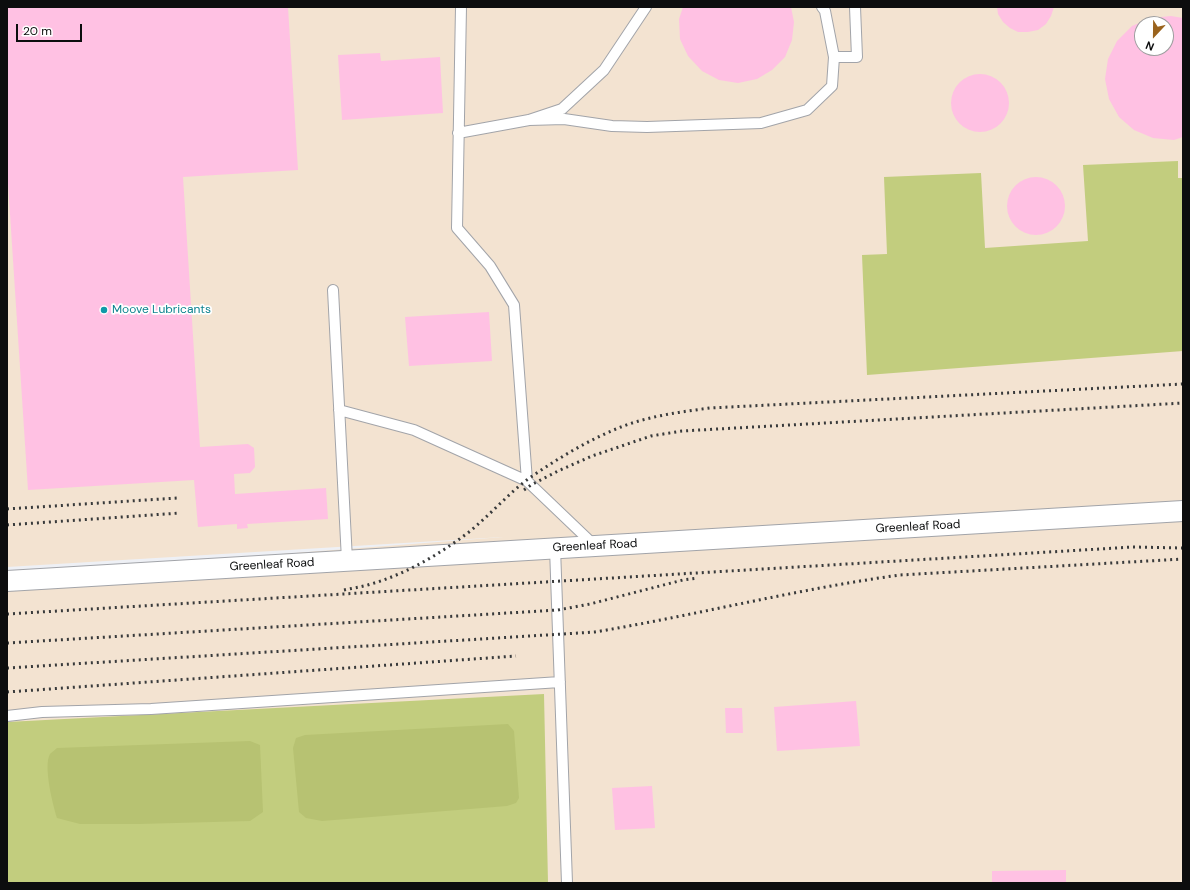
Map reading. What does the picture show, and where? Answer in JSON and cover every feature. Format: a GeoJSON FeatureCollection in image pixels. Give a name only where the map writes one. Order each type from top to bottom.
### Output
{"type":"FeatureCollection","features":[{"type":"Feature","properties":{"kind":"street","name":"Greenleaf Road"},"geometry":{"type":"LineString","coordinates":[[7,581],[1183,512]]}},
{"type":"Feature","properties":{"kind":"lane"},"geometry":{"type":"LineString","coordinates":[[461,7],[457,228],[490,266],[514,305],[527,480]]}},
{"type":"Feature","properties":{"kind":"lane"},"geometry":{"type":"LineString","coordinates":[[458,133],[529,120],[562,109],[604,70],[646,7]]}},
{"type":"Feature","properties":{"kind":"lane"},"geometry":{"type":"LineString","coordinates":[[529,120],[564,119],[612,126],[647,127],[761,123],[807,110],[832,86],[834,57],[825,11],[822,7]]}},
{"type":"Feature","properties":{"kind":"lane"},"geometry":{"type":"LineString","coordinates":[[834,57],[856,57],[855,7]]}},
{"type":"Feature","properties":{"kind":"lane"},"geometry":{"type":"LineString","coordinates":[[332,290],[347,560]]}},
{"type":"Feature","properties":{"kind":"lane"},"geometry":{"type":"LineString","coordinates":[[339,410],[414,430],[527,480],[595,546]]}},
{"type":"Feature","properties":{"kind":"lane"},"geometry":{"type":"LineString","coordinates":[[556,548],[567,883]]}},
{"type":"Feature","properties":{"kind":"lane"},"geometry":{"type":"LineString","coordinates":[[7,716],[42,712],[151,709],[560,682]]}},
{"type":"Feature","properties":{"kind":"shaded area"},"geometry":{"type":"Polygon","coordinates":[[[7,7],[1183,7],[1183,883],[7,883],[7,575],[503,537],[7,567],[7,7]]]}},
{"type":"Feature","properties":{"kind":"green space"},"geometry":{"type":"Polygon","coordinates":[[[1178,161],[1178,178],[1183,178],[1183,351],[867,375],[862,255],[887,254],[884,177],[981,173],[985,248],[1088,241],[1083,165],[1178,161]]]}},
{"type":"Feature","properties":{"kind":"green space"},"geometry":{"type":"Polygon","coordinates":[[[544,694],[548,883],[7,883],[7,722],[544,694]]]}},
{"type":"Feature","properties":{"kind":"green space"},"geometry":{"type":"Polygon","coordinates":[[[508,724],[514,731],[519,798],[516,803],[507,806],[322,821],[306,818],[299,812],[293,748],[296,738],[305,735],[508,724]]]}},
{"type":"Feature","properties":{"kind":"green space"},"geometry":{"type":"Polygon","coordinates":[[[250,741],[260,745],[263,812],[250,821],[80,824],[57,818],[49,786],[48,760],[50,754],[57,748],[250,741]]]}},
{"type":"Feature","properties":{"kind":"building","name":"Moove Lubricants"},"geometry":{"type":"Polygon","coordinates":[[[7,7],[288,7],[298,170],[183,177],[200,447],[248,444],[254,448],[255,467],[250,473],[234,474],[235,494],[326,488],[328,519],[247,524],[248,528],[237,529],[237,524],[198,527],[194,480],[28,490],[7,168],[7,7]]]}},
{"type":"Feature","properties":{"kind":"building"},"geometry":{"type":"Polygon","coordinates":[[[683,7],[791,7],[794,22],[792,40],[785,57],[772,70],[757,79],[738,83],[719,80],[702,71],[688,56],[680,39],[679,19],[683,7]]]}},
{"type":"Feature","properties":{"kind":"building"},"geometry":{"type":"Polygon","coordinates":[[[997,7],[1054,7],[1046,24],[1038,30],[1018,32],[1003,22],[998,14],[997,7]]]}},
{"type":"Feature","properties":{"kind":"building"},"geometry":{"type":"Polygon","coordinates":[[[1174,16],[1183,18],[1183,137],[1174,140],[1153,138],[1134,130],[1119,117],[1109,99],[1105,79],[1108,59],[1117,41],[1134,25],[1134,56],[1174,56],[1174,16]]]}},
{"type":"Feature","properties":{"kind":"building"},"geometry":{"type":"Polygon","coordinates":[[[380,53],[381,61],[440,57],[443,113],[342,120],[338,55],[380,53]]]}},
{"type":"Feature","properties":{"kind":"building"},"geometry":{"type":"Polygon","coordinates":[[[980,74],[991,76],[1004,87],[1007,92],[1009,103],[1007,114],[996,127],[991,130],[980,132],[969,130],[956,119],[953,114],[951,103],[953,92],[964,79],[969,76],[980,74]]]}},
{"type":"Feature","properties":{"kind":"building"},"geometry":{"type":"Polygon","coordinates":[[[1036,177],[1047,179],[1060,190],[1063,195],[1065,206],[1063,217],[1052,230],[1047,233],[1036,235],[1025,233],[1012,222],[1009,217],[1007,206],[1009,195],[1020,182],[1025,179],[1036,177]]]}},
{"type":"Feature","properties":{"kind":"building"},"geometry":{"type":"Polygon","coordinates":[[[489,312],[492,361],[409,366],[405,317],[489,312]]]}},
{"type":"Feature","properties":{"kind":"building"},"geometry":{"type":"Polygon","coordinates":[[[856,701],[860,746],[777,751],[774,707],[856,701]]]}},
{"type":"Feature","properties":{"kind":"building"},"geometry":{"type":"Polygon","coordinates":[[[725,708],[742,708],[743,733],[726,733],[725,708]]]}},
{"type":"Feature","properties":{"kind":"building"},"geometry":{"type":"Polygon","coordinates":[[[652,786],[655,828],[615,830],[612,788],[652,786]]]}},
{"type":"Feature","properties":{"kind":"building"},"geometry":{"type":"Polygon","coordinates":[[[1066,870],[1066,883],[992,883],[992,871],[1066,870]]]}},
{"type":"Feature","properties":{"kind":"railway"},"geometry":{"type":"LineString","coordinates":[[344,590],[384,580],[410,569],[446,548],[469,532],[520,485],[550,464],[573,450],[609,432],[632,423],[654,417],[710,408],[1183,384]]}},
{"type":"Feature","properties":{"kind":"railway"},"geometry":{"type":"LineString","coordinates":[[524,490],[558,471],[592,456],[651,436],[682,431],[1183,403]]}},
{"type":"Feature","properties":{"kind":"railway"},"geometry":{"type":"LineString","coordinates":[[7,509],[177,498]]}},
{"type":"Feature","properties":{"kind":"railway"},"geometry":{"type":"LineString","coordinates":[[7,525],[180,513]]}},
{"type":"Feature","properties":{"kind":"railway"},"geometry":{"type":"LineString","coordinates":[[7,614],[1133,547],[1183,548]]}},
{"type":"Feature","properties":{"kind":"railway"},"geometry":{"type":"LineString","coordinates":[[7,668],[595,632],[823,587],[900,575],[1183,559]]}},
{"type":"Feature","properties":{"kind":"railway"},"geometry":{"type":"LineString","coordinates":[[7,643],[558,610],[590,604],[683,580],[698,578]]}},
{"type":"Feature","properties":{"kind":"railway"},"geometry":{"type":"LineString","coordinates":[[7,692],[516,656]]}},
{"type":"Feature","properties":{"kind":"place","name":"Moove Lubricants"},"geometry":{"type":"Point","coordinates":[104,310]}}]}
